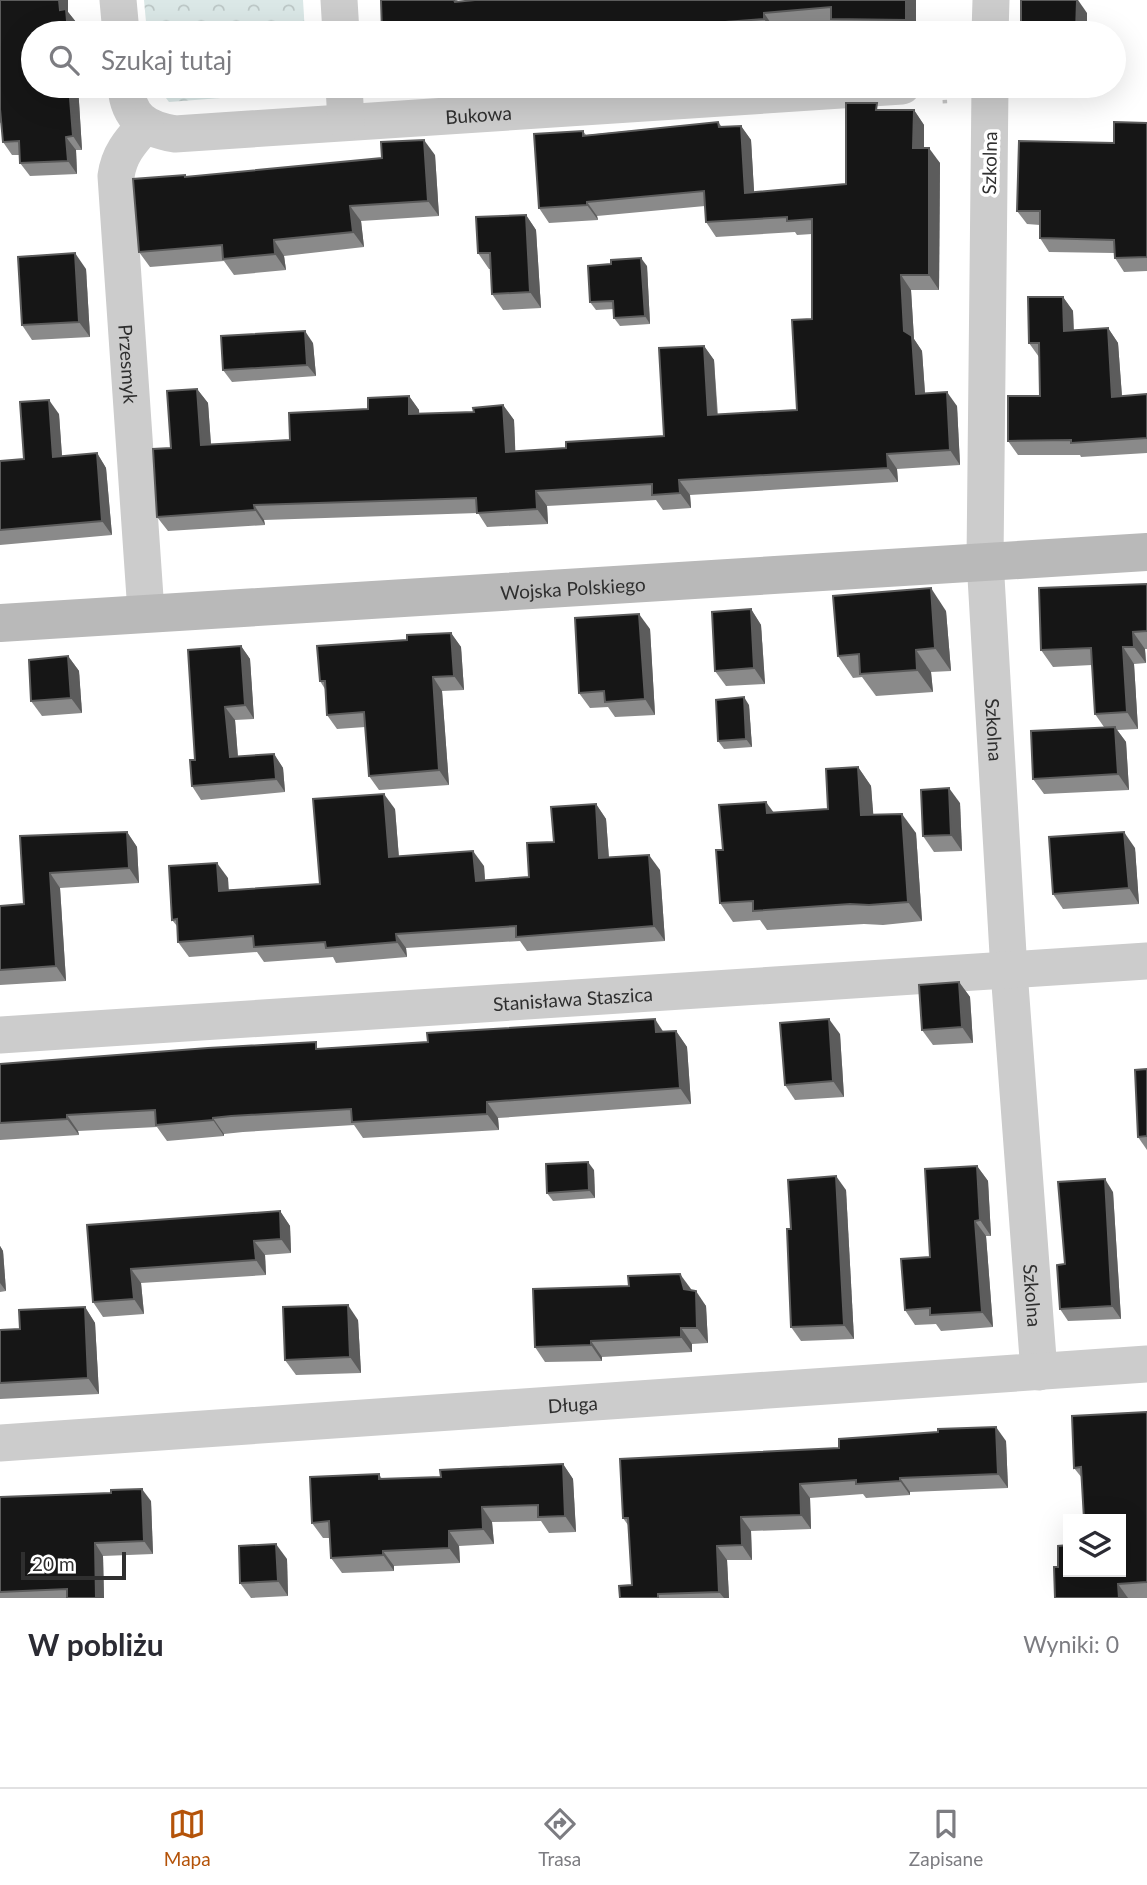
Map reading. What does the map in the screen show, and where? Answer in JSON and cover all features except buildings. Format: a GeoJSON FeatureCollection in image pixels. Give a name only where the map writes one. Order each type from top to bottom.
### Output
{"type":"FeatureCollection","features":[{"type":"Feature","properties":{"kind":"street"},"geometry":{"type":"LineString","coordinates":[[118,0],[120,21]]}},
{"type":"Feature","properties":{"kind":"street"},"geometry":{"type":"LineString","coordinates":[[339,0],[340,21]]}},
{"type":"Feature","properties":{"kind":"street"},"geometry":{"type":"LineString","coordinates":[[990,21],[991,0]]}},
{"type":"Feature","properties":{"kind":"street"},"geometry":{"type":"LineString","coordinates":[[128,98],[132,110],[145,125]]}},
{"type":"Feature","properties":{"kind":"street"},"geometry":{"type":"LineString","coordinates":[[345,98],[346,122]]}},
{"type":"Feature","properties":{"kind":"street","name":"Bukowa"},"geometry":{"type":"LineString","coordinates":[[145,125],[157,131],[175,134],[717,98]]}},
{"type":"Feature","properties":{"kind":"street","name":"Szkolna"},"geometry":{"type":"LineString","coordinates":[[990,98],[985,561],[1009,971],[1039,1372]]}},
{"type":"Feature","properties":{"kind":"street","name":"Przesmyk"},"geometry":{"type":"LineString","coordinates":[[145,125],[126,146],[118,161],[116,176],[146,612]]}},
{"type":"Feature","properties":{"kind":"street","name":"Wojska Polskiego"},"geometry":{"type":"LineString","coordinates":[[0,623],[1147,552]]}},
{"type":"Feature","properties":{"kind":"street","name":"Stanisława Staszica"},"geometry":{"type":"LineString","coordinates":[[0,1035],[1147,961]]}},
{"type":"Feature","properties":{"kind":"street","name":"Długa"},"geometry":{"type":"LineString","coordinates":[[0,1443],[1147,1364]]}},
{"type":"Feature","properties":{"kind":"path"},"geometry":{"type":"LineString","coordinates":[[945,98],[945,104]]}},
{"type":"Feature","properties":{"kind":"green space"},"geometry":{"type":"Polygon","coordinates":[[[144,0],[303,0],[304,21],[146,21],[144,0]]]}},
{"type":"Feature","properties":{"kind":"green space"},"geometry":{"type":"Polygon","coordinates":[[[166,98],[220,98],[169,102],[166,98]]]}}]}
